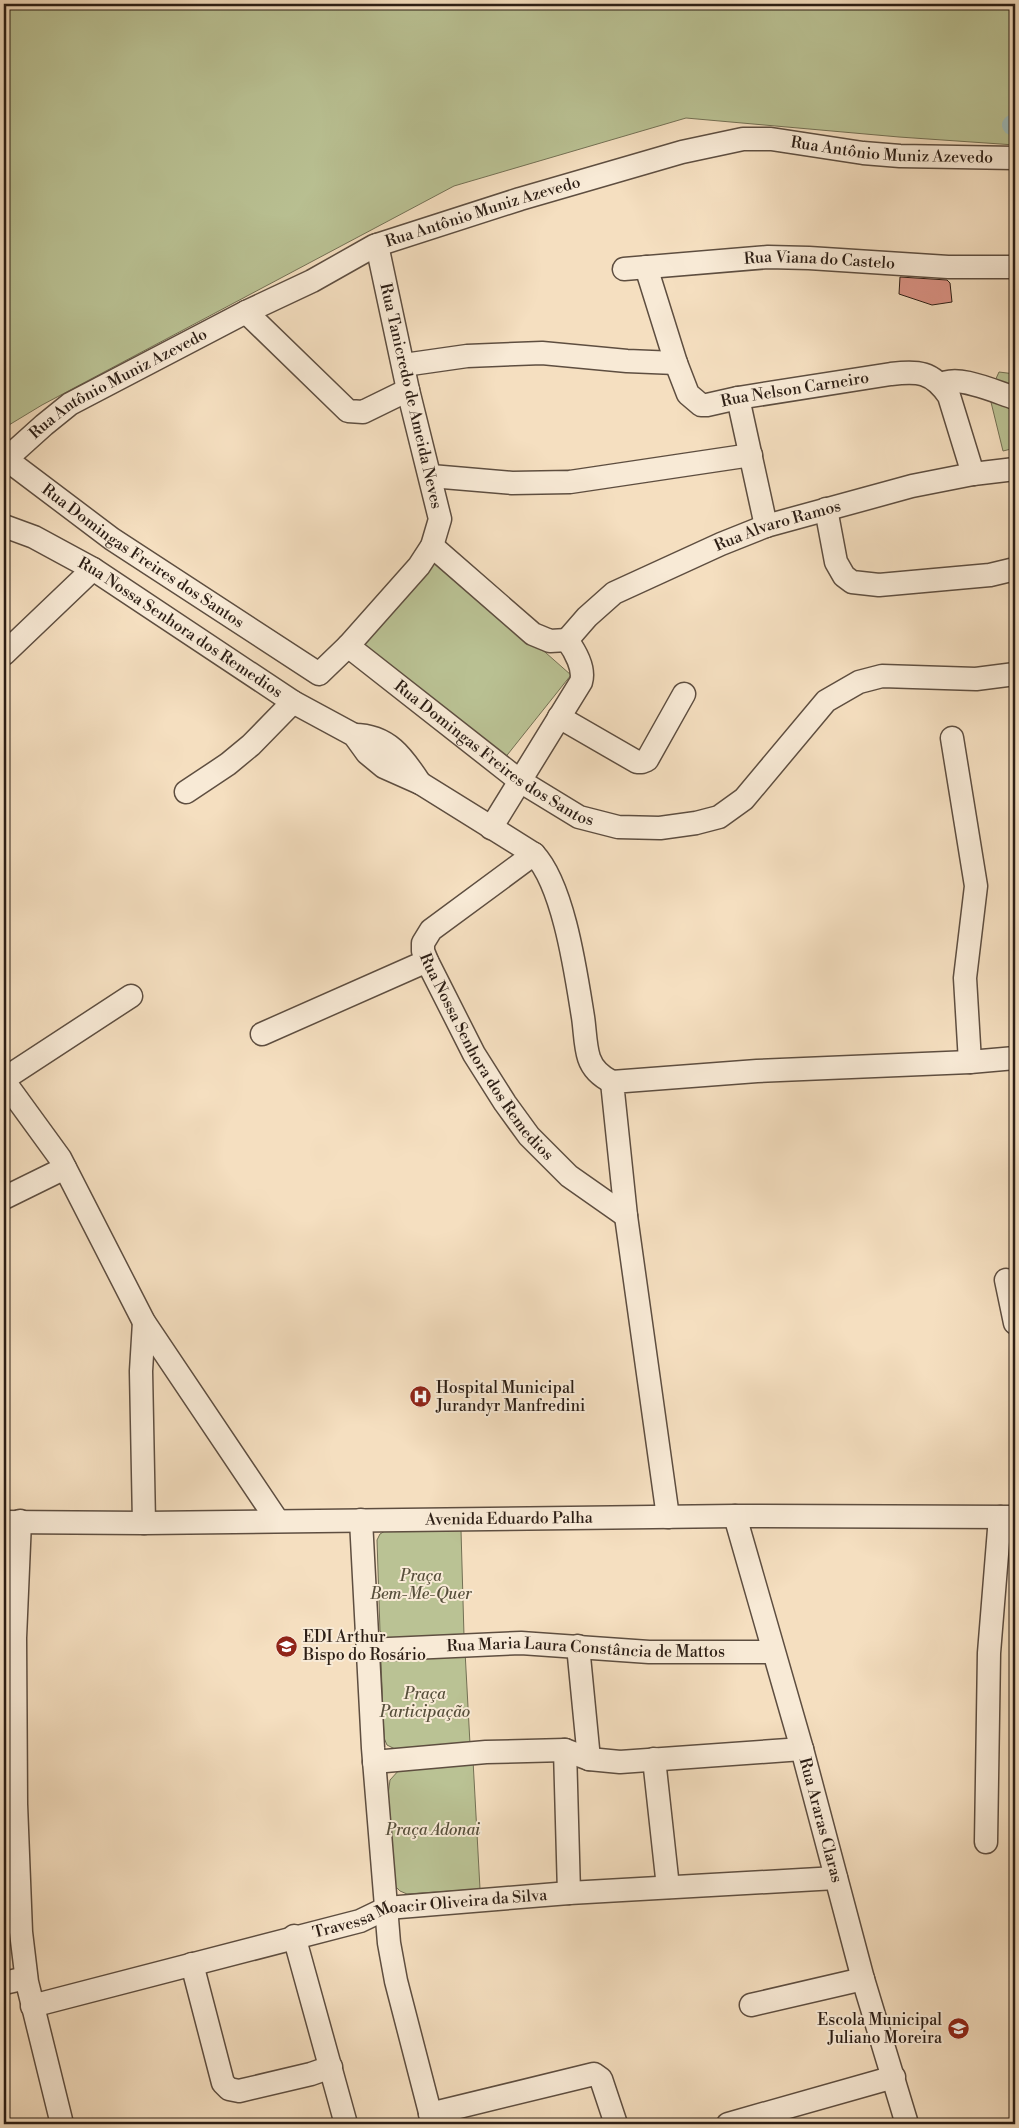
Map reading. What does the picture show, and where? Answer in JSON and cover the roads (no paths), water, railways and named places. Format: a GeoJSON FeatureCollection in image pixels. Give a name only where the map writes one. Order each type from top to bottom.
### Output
{"type":"FeatureCollection","features":[{"type":"Feature","properties":{"kind":"street","name":"Rua Antônio Muniz Azevedo"},"geometry":{"type":"LineString","coordinates":[[5,460],[70,404],[246,312],[312,281],[377,245],[520,199],[682,152],[743,139],[771,139],[863,153],[900,156],[1015,158]]}},
{"type":"Feature","properties":{"kind":"street","name":"Rua Tanicredo de Ameida Neves"},"geometry":{"type":"LineString","coordinates":[[348,646],[419,566],[432,546],[440,519],[431,476],[408,390],[377,245]]}},
{"type":"Feature","properties":{"kind":"street","name":"Rua Viana do Castelo"},"geometry":{"type":"LineString","coordinates":[[624,269],[768,257],[809,258],[948,268],[1015,267]]}},
{"type":"Feature","properties":{"kind":"street","name":"Rua Nelson Carneiro"},"geometry":{"type":"LineString","coordinates":[[646,267],[676,363],[688,394],[702,405],[707,406],[738,398],[911,372],[924,374],[941,385]]}},
{"type":"Feature","properties":{"kind":"street"},"geometry":{"type":"LineString","coordinates":[[246,312],[348,411],[362,412],[408,390]]}},
{"type":"Feature","properties":{"kind":"street"},"geometry":{"type":"LineString","coordinates":[[404,365],[467,356],[542,353],[627,361],[676,363]]}},
{"type":"Feature","properties":{"kind":"street"},"geometry":{"type":"LineString","coordinates":[[973,474],[949,396],[941,385],[954,380],[1015,398]]}},
{"type":"Feature","properties":{"kind":"street"},"geometry":{"type":"LineString","coordinates":[[738,398],[766,526]]}},
{"type":"Feature","properties":{"kind":"street"},"geometry":{"type":"LineString","coordinates":[[431,476],[512,483],[570,482],[751,455]]}},
{"type":"Feature","properties":{"kind":"street","name":"Rua Domingas Freires dos Santos"},"geometry":{"type":"LineString","coordinates":[[5,460],[112,539],[319,674],[348,646],[520,781],[579,817],[597,823],[618,827],[660,828],[696,823],[719,817],[738,804],[826,701],[858,682],[882,676],[976,679],[1015,674]]}},
{"type":"Feature","properties":{"kind":"street","name":"Rua Alvaro Ramos"},"geometry":{"type":"LineString","coordinates":[[567,640],[587,617],[614,593],[721,544],[766,526],[912,486],[973,474],[1015,469]]}},
{"type":"Feature","properties":{"kind":"street"},"geometry":{"type":"LineString","coordinates":[[826,509],[836,562],[844,576],[852,582],[879,585],[917,582],[990,575],[1015,569]]}},
{"type":"Feature","properties":{"kind":"street","name":"Rua Nossa Senhora dos Remedios"},"geometry":{"type":"LineString","coordinates":[[4,526],[34,537],[92,569],[293,702],[354,735],[369,736],[381,740],[402,758],[420,783],[534,854],[548,874],[563,919],[574,962],[589,1058],[602,1077],[612,1082]]}},
{"type":"Feature","properties":{"kind":"street"},"geometry":{"type":"LineString","coordinates":[[432,546],[533,634],[550,641],[567,640],[572,647],[583,676],[491,828]]}},
{"type":"Feature","properties":{"kind":"street"},"geometry":{"type":"LineString","coordinates":[[4,654],[92,569]]}},
{"type":"Feature","properties":{"kind":"street"},"geometry":{"type":"LineString","coordinates":[[559,717],[637,762],[642,762],[647,760],[684,694]]}},
{"type":"Feature","properties":{"kind":"street"},"geometry":{"type":"LineString","coordinates":[[186,792],[228,764],[251,745],[293,702]]}},
{"type":"Feature","properties":{"kind":"street"},"geometry":{"type":"LineString","coordinates":[[952,738],[976,886],[965,978],[970,1062]]}},
{"type":"Feature","properties":{"kind":"street","name":"Rua Nossa Senhora dos Remedios"},"geometry":{"type":"LineString","coordinates":[[534,854],[431,930],[423,943],[423,951],[426,961],[486,1074],[529,1136],[569,1176],[626,1216]]}},
{"type":"Feature","properties":{"kind":"street"},"geometry":{"type":"LineString","coordinates":[[262,1034],[426,961]]}},
{"type":"Feature","properties":{"kind":"street"},"geometry":{"type":"LineString","coordinates":[[131,996],[4,1080],[60,1158],[144,1322],[277,1520]]}},
{"type":"Feature","properties":{"kind":"street"},"geometry":{"type":"LineString","coordinates":[[668,1517],[626,1216],[612,1082],[757,1071],[970,1062],[1015,1058]]}},
{"type":"Feature","properties":{"kind":"street"},"geometry":{"type":"LineString","coordinates":[[4,1198],[65,1168]]}},
{"type":"Feature","properties":{"kind":"street"},"geometry":{"type":"LineString","coordinates":[[1006,1280],[1015,1323]]}},
{"type":"Feature","properties":{"kind":"street"},"geometry":{"type":"LineString","coordinates":[[144,1322],[141,1371],[144,1523]]}},
{"type":"Feature","properties":{"kind":"street","name":"Avenida Eduardo Palha"},"geometry":{"type":"LineString","coordinates":[[12,1521],[144,1523],[736,1516],[1008,1517]]}},
{"type":"Feature","properties":{"kind":"street","name":"Rua Araras Claras"},"geometry":{"type":"LineString","coordinates":[[736,1516],[802,1749],[863,1979],[907,2124]]}},
{"type":"Feature","properties":{"kind":"street"},"geometry":{"type":"LineString","coordinates":[[986,1842],[989,1653],[1008,1517]]}},
{"type":"Feature","properties":{"kind":"street"},"geometry":{"type":"LineString","coordinates":[[361,1520],[374,1762],[389,1943],[396,1980],[432,2119],[594,2074],[601,2079],[616,2124]]}},
{"type":"Feature","properties":{"kind":"street"},"geometry":{"type":"LineString","coordinates":[[12,1521],[15,1638],[10,1804],[26,1978],[62,2124]]}},
{"type":"Feature","properties":{"kind":"street","name":"Rua Maria Laura Constância de Mattos"},"geometry":{"type":"LineString","coordinates":[[367,1650],[521,1643],[649,1652],[773,1652]]}},
{"type":"Feature","properties":{"kind":"street"},"geometry":{"type":"LineString","coordinates":[[578,1646],[589,1758]]}},
{"type":"Feature","properties":{"kind":"street"},"geometry":{"type":"LineString","coordinates":[[374,1762],[486,1752],[565,1750],[589,1758],[620,1762],[802,1749]]}},
{"type":"Feature","properties":{"kind":"street"},"geometry":{"type":"LineString","coordinates":[[565,1750],[568,1893]]}},
{"type":"Feature","properties":{"kind":"street"},"geometry":{"type":"LineString","coordinates":[[654,1759],[668,1887]]}},
{"type":"Feature","properties":{"kind":"street","name":"Travessa Moacir Oliveira da Silva"},"geometry":{"type":"LineString","coordinates":[[32,2006],[360,1920],[387,1908],[568,1893],[836,1878]]}},
{"type":"Feature","properties":{"kind":"street"},"geometry":{"type":"LineString","coordinates":[[294,1936],[346,2124]]}},
{"type":"Feature","properties":{"kind":"street"},"geometry":{"type":"LineString","coordinates":[[192,1964],[223,2083],[229,2089],[239,2091],[311,2074],[331,2067]]}},
{"type":"Feature","properties":{"kind":"street"},"geometry":{"type":"LineString","coordinates":[[4,1983],[26,1978]]}},
{"type":"Feature","properties":{"kind":"street"},"geometry":{"type":"LineString","coordinates":[[751,2005],[863,1979]]}},
{"type":"Feature","properties":{"kind":"street"},"geometry":{"type":"LineString","coordinates":[[733,2124],[894,2078]]}},
{"type":"Feature","properties":{"kind":"waterway"},"geometry":{"type":"LineString","coordinates":[[1012,125],[1015,120]]}},
{"type":"Feature","properties":{"kind":"place","name":"Hospital Municipal Jurandyr Manfredini"},"geometry":{"type":"Point","coordinates":[420,1397]}},
{"type":"Feature","properties":{"kind":"place","name":"EDI Arthur Bispo do Rosário"},"geometry":{"type":"Point","coordinates":[287,1646]}},
{"type":"Feature","properties":{"kind":"place","name":"Escola Municipal Juliano Moreira"},"geometry":{"type":"Point","coordinates":[958,2029]}},
{"type":"Feature","properties":{"kind":"park label","name":"Praça Bem-Me-Quer"},"geometry":{"type":"Point","coordinates":[421,1585]}},
{"type":"Feature","properties":{"kind":"park label","name":"Praça Participação"},"geometry":{"type":"Point","coordinates":[425,1703]}},
{"type":"Feature","properties":{"kind":"park label","name":"Praça Adonai"},"geometry":{"type":"Point","coordinates":[433,1830]}}]}
